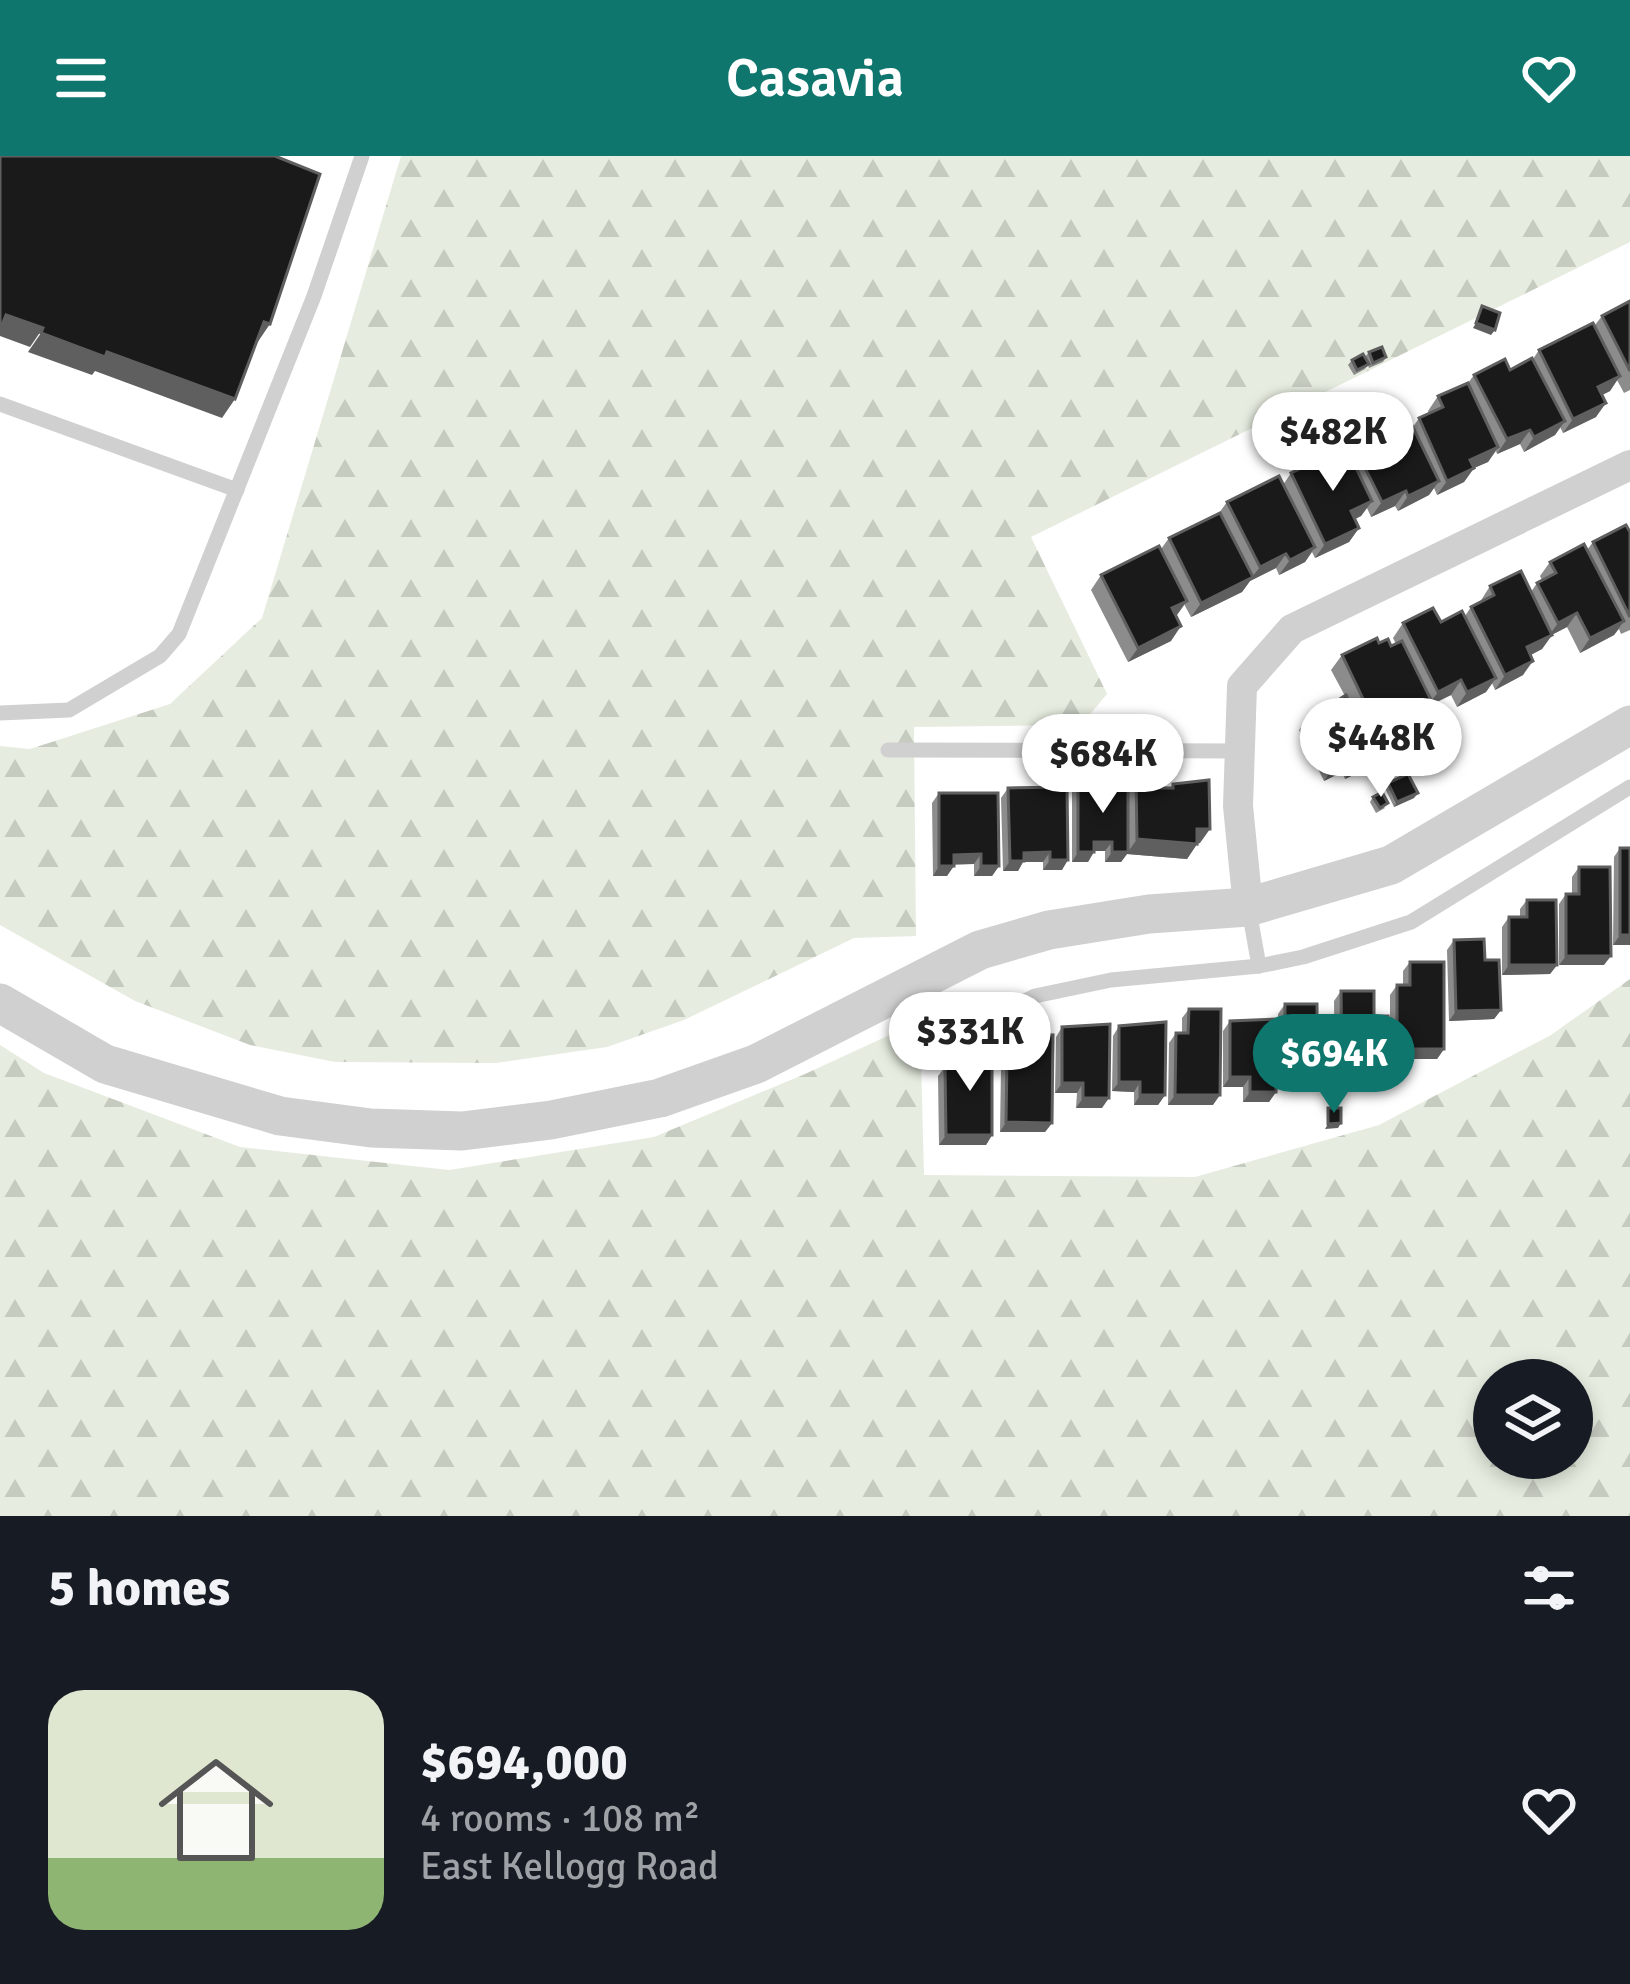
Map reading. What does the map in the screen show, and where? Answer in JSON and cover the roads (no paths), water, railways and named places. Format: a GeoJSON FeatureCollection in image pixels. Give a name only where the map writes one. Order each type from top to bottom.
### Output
{"type":"FeatureCollection","features":[{"type":"Feature","properties":{"kind":"street"},"geometry":{"type":"LineString","coordinates":[[1248,908],[1238,806],[1242,686],[1292,628],[1630,465]]}},
{"type":"Feature","properties":{"kind":"street"},"geometry":{"type":"LineString","coordinates":[[0,1003],[105,1064],[280,1116],[371,1128],[462,1131],[551,1120],[660,1098],[756,1064],[980,950],[1049,930],[1149,914],[1248,908],[1391,865],[1630,725]]}},
{"type":"Feature","properties":{"kind":"lane"},"geometry":{"type":"LineString","coordinates":[[0,713],[69,710],[160,656],[179,634],[314,296],[362,156]]}},
{"type":"Feature","properties":{"kind":"lane"},"geometry":{"type":"LineString","coordinates":[[0,404],[237,490]]}},
{"type":"Feature","properties":{"kind":"lane"},"geometry":{"type":"LineString","coordinates":[[888,750],[1240,751]]}},
{"type":"Feature","properties":{"kind":"lane"},"geometry":{"type":"LineString","coordinates":[[975,1026],[1035,996],[1092,984],[1259,966],[1412,922],[1630,787]]}},
{"type":"Feature","properties":{"kind":"lane"},"geometry":{"type":"LineString","coordinates":[[1248,908],[1259,966]]}}]}
